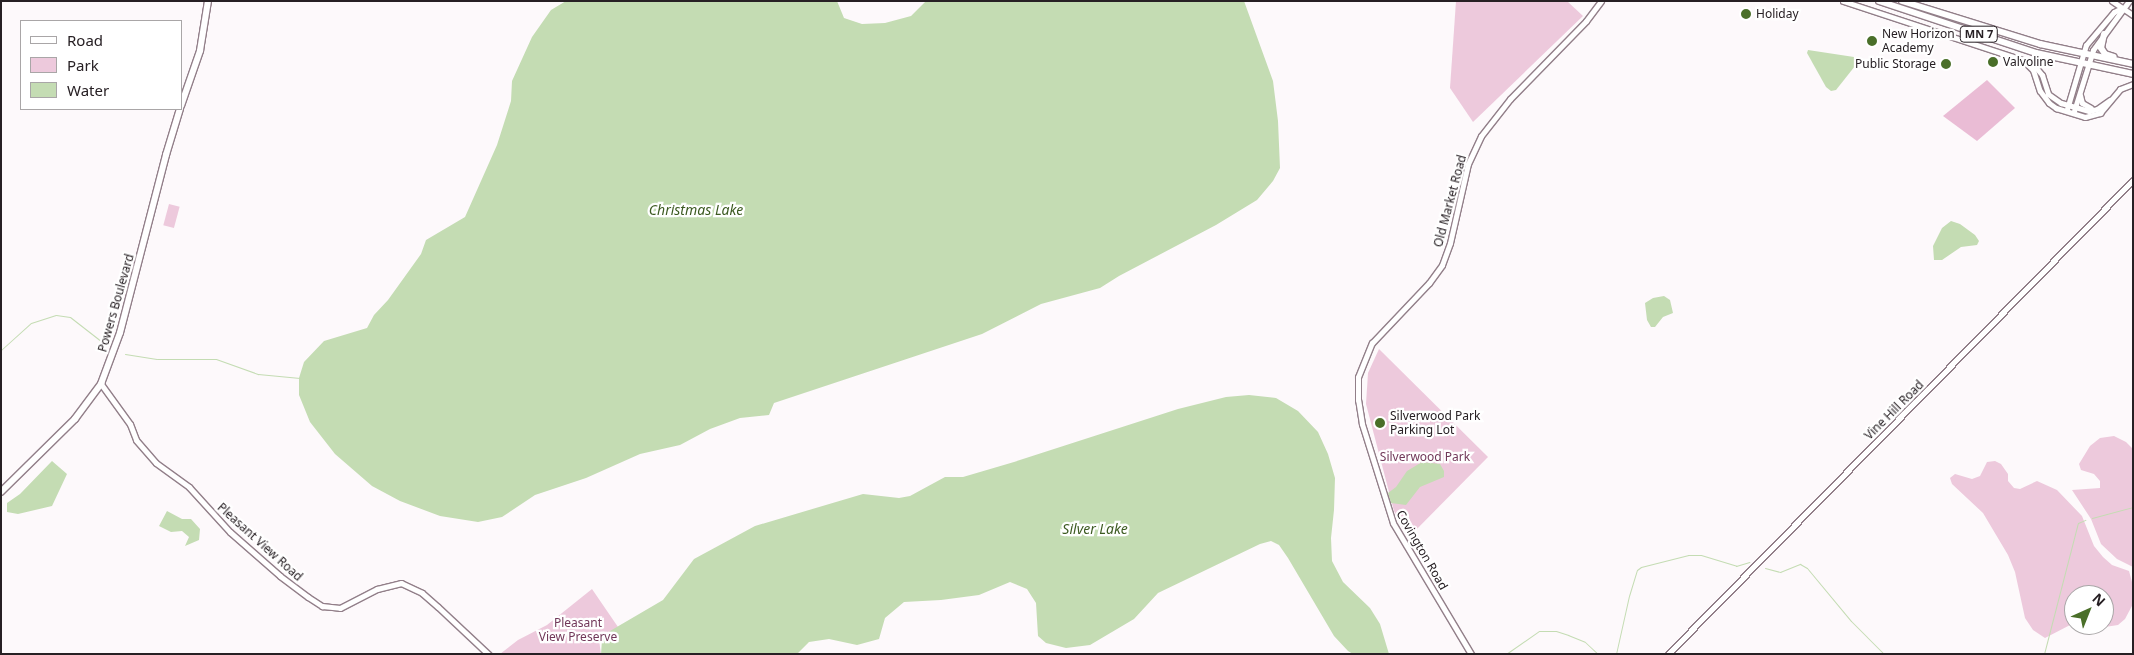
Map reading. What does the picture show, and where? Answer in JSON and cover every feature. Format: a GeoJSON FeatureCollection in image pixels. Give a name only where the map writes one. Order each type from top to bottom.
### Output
{"type":"FeatureCollection","features":[{"type":"Feature","properties":{"kind":"main road","name":"Powers Boulevard"},"geometry":{"type":"LineString","coordinates":[[182,104],[200,51],[208,1]]}},
{"type":"Feature","properties":{"kind":"main road","name":"MN 7"},"geometry":{"type":"LineString","coordinates":[[1879,1],[2014,46],[2133,74]]}},
{"type":"Feature","properties":{"kind":"main road","name":"MN 7"},"geometry":{"type":"LineString","coordinates":[[1902,1],[2040,44],[2133,64]]}},
{"type":"Feature","properties":{"kind":"main road"},"geometry":{"type":"LineString","coordinates":[[2104,34],[2100,46],[2104,52],[2133,60]]}},
{"type":"Feature","properties":{"kind":"main road","name":"Powers Boulevard"},"geometry":{"type":"LineString","coordinates":[[1,492],[75,419],[102,384],[120,333],[180,110]]}},
{"type":"Feature","properties":{"kind":"street","name":"Old Market Road"},"geometry":{"type":"LineString","coordinates":[[1362,363],[1372,343],[1429,283],[1442,266],[1450,243],[1468,164],[1476,145],[1488,125],[1510,99],[1595,12],[1601,1]]}},
{"type":"Feature","properties":{"kind":"street"},"geometry":{"type":"LineString","coordinates":[[1843,1],[2025,62],[2033,70],[2046,101],[2067,108],[2097,109],[2110,100],[2120,89],[2133,84]]}},
{"type":"Feature","properties":{"kind":"street"},"geometry":{"type":"LineString","coordinates":[[2112,1],[2133,15]]}},
{"type":"Feature","properties":{"kind":"street"},"geometry":{"type":"LineString","coordinates":[[2086,55],[2129,1]]}},
{"type":"Feature","properties":{"kind":"street"},"geometry":{"type":"LineString","coordinates":[[2073,114],[2080,92],[2084,64],[2091,38],[2114,12],[2123,8]]}},
{"type":"Feature","properties":{"kind":"street"},"geometry":{"type":"LineString","coordinates":[[2067,108],[2084,64]]}},
{"type":"Feature","properties":{"kind":"street"},"geometry":{"type":"LineString","coordinates":[[2080,92],[2082,103],[2088,108],[2097,109]]}},
{"type":"Feature","properties":{"kind":"street"},"geometry":{"type":"LineString","coordinates":[[2067,108],[2073,114],[2085,117],[2096,115],[2106,108],[2110,100]]}},
{"type":"Feature","properties":{"kind":"street","name":"Vine Hill Road"},"geometry":{"type":"LineString","coordinates":[[1668,654],[2133,180]]}},
{"type":"Feature","properties":{"kind":"street","name":"Covington Road"},"geometry":{"type":"LineString","coordinates":[[1362,363],[1357,388],[1359,409],[1392,523],[1419,563],[1471,654]]}},
{"type":"Feature","properties":{"kind":"street","name":"Pleasant View Road"},"geometry":{"type":"LineString","coordinates":[[102,384],[130,424],[136,440],[156,463],[189,487],[230,532],[280,576],[308,597],[322,606],[340,608],[377,590],[401,583],[422,593],[488,654]]}},
{"type":"Feature","properties":{"kind":"green space"},"geometry":{"type":"Polygon","coordinates":[[[1456,1],[1567,1],[1583,16],[1473,122],[1450,88],[1456,1]]]}},
{"type":"Feature","properties":{"kind":"green space"},"geometry":{"type":"Polygon","coordinates":[[[169,204],[180,207],[174,228],[163,225],[169,204]]]}},
{"type":"Feature","properties":{"kind":"green space","name":"Silverwood Park"},"geometry":{"type":"Polygon","coordinates":[[[1379,349],[1488,457],[1408,538],[1394,511],[1366,404],[1368,373],[1379,349]]]}},
{"type":"Feature","properties":{"kind":"green space"},"geometry":{"type":"Polygon","coordinates":[[[2114,436],[2126,442],[2133,449],[2133,567],[2117,559],[2101,544],[2091,519],[2072,490],[2100,488],[2100,481],[2094,474],[2081,470],[2079,464],[2090,446],[2100,438],[2114,436]]]}},
{"type":"Feature","properties":{"kind":"green space"},"geometry":{"type":"Polygon","coordinates":[[[1995,461],[2001,464],[2008,474],[2008,481],[2014,488],[2020,489],[2037,481],[2057,490],[2082,516],[2094,546],[2103,557],[2112,565],[2129,571],[2132,582],[2133,604],[2125,619],[2118,625],[2114,626],[2114,585],[2064,585],[2064,628],[2045,638],[2033,630],[2025,618],[2015,572],[2008,555],[1983,513],[1952,484],[1950,478],[1955,474],[1972,479],[1980,476],[1987,462],[1995,461]]]}},
{"type":"Feature","properties":{"kind":"green space","name":"Pleasant View Preserve"},"geometry":{"type":"Polygon","coordinates":[[[592,589],[618,627],[599,640],[601,654],[500,654],[518,640],[547,625],[592,589]]]}},
{"type":"Feature","properties":{"kind":"shaded area"},"geometry":{"type":"Polygon","coordinates":[[[1987,80],[2015,108],[1977,141],[1943,116],[1987,80]]]}},
{"type":"Feature","properties":{"kind":"water","name":"Christmas Lake"},"geometry":{"type":"Polygon","coordinates":[[[566,1],[837,1],[844,18],[862,24],[885,23],[911,16],[926,1],[1244,1],[1273,81],[1278,121],[1280,168],[1273,181],[1257,200],[1216,225],[1100,288],[1041,304],[982,334],[774,403],[769,415],[740,418],[710,429],[680,445],[640,454],[586,478],[535,495],[502,517],[478,522],[440,516],[400,501],[372,486],[335,454],[310,422],[299,395],[299,378],[304,362],[324,341],[367,328],[374,315],[388,300],[421,254],[426,240],[465,217],[497,145],[511,101],[512,81],[532,37],[551,10],[566,1]]]}},
{"type":"Feature","properties":{"kind":"water"},"geometry":{"type":"Polygon","coordinates":[[[1808,50],[1854,57],[1859,61],[1836,90],[1831,91],[1826,87],[1807,53],[1808,50]]]}},
{"type":"Feature","properties":{"kind":"water"},"geometry":{"type":"Polygon","coordinates":[[[1951,221],[1960,224],[1975,235],[1979,241],[1977,245],[1961,247],[1942,260],[1934,260],[1933,246],[1942,228],[1951,221]]]}},
{"type":"Feature","properties":{"kind":"water"},"geometry":{"type":"Polygon","coordinates":[[[1664,296],[1670,300],[1673,313],[1663,317],[1655,327],[1651,327],[1647,320],[1645,303],[1653,298],[1664,296]]]}},
{"type":"Feature","properties":{"kind":"water","name":"Silver Lake"},"geometry":{"type":"Polygon","coordinates":[[[1249,395],[1276,398],[1298,411],[1318,432],[1328,454],[1335,478],[1331,538],[1332,561],[1343,582],[1370,608],[1380,624],[1389,654],[1353,654],[1348,651],[1334,636],[1279,545],[1271,541],[1260,544],[1158,593],[1134,619],[1090,645],[1066,648],[1046,643],[1038,636],[1036,603],[1027,589],[1010,582],[979,595],[904,602],[885,618],[879,639],[857,645],[829,639],[809,642],[797,654],[601,654],[602,640],[610,631],[663,600],[694,559],[755,526],[863,494],[899,498],[910,496],[945,477],[963,477],[1178,409],[1226,397],[1249,395]]]}},
{"type":"Feature","properties":{"kind":"water"},"geometry":{"type":"Polygon","coordinates":[[[52,461],[67,474],[52,506],[18,514],[7,512],[7,503],[20,494],[52,461]]]}},
{"type":"Feature","properties":{"kind":"water"},"geometry":{"type":"Polygon","coordinates":[[[1422,462],[1440,464],[1444,471],[1444,477],[1420,487],[1406,505],[1391,503],[1388,493],[1396,487],[1407,471],[1422,462]]]}},
{"type":"Feature","properties":{"kind":"water"},"geometry":{"type":"Polygon","coordinates":[[[167,511],[182,519],[191,519],[200,529],[199,540],[185,546],[189,537],[182,531],[171,532],[159,526],[167,511]]]}},
{"type":"Feature","properties":{"kind":"waterway"},"geometry":{"type":"LineString","coordinates":[[1,350],[31,323],[56,315],[70,317],[106,345]]}},
{"type":"Feature","properties":{"kind":"waterway"},"geometry":{"type":"LineString","coordinates":[[125,354],[157,359],[216,359],[258,374],[300,378]]}},
{"type":"Feature","properties":{"kind":"waterway"},"geometry":{"type":"LineString","coordinates":[[2092,518],[2133,507]]}},
{"type":"Feature","properties":{"kind":"waterway"},"geometry":{"type":"LineString","coordinates":[[2044,654],[2078,523],[2085,520]]}},
{"type":"Feature","properties":{"kind":"waterway"},"geometry":{"type":"LineString","coordinates":[[1616,654],[1629,596],[1637,570],[1641,567],[1688,555],[1701,555],[1736,566],[1749,562]]}},
{"type":"Feature","properties":{"kind":"waterway"},"geometry":{"type":"LineString","coordinates":[[1765,568],[1780,572],[1800,564],[1807,568],[1851,621],[1884,654]]}},
{"type":"Feature","properties":{"kind":"waterway"},"geometry":{"type":"LineString","coordinates":[[1506,654],[1539,631],[1556,631],[1568,635],[1585,642],[1598,654]]}},
{"type":"Feature","properties":{"kind":"place","name":"Holiday"},"geometry":{"type":"Point","coordinates":[1746,14]}},
{"type":"Feature","properties":{"kind":"place","name":"New Horizon Academy"},"geometry":{"type":"Point","coordinates":[1872,41]}},
{"type":"Feature","properties":{"kind":"place","name":"Valvoline"},"geometry":{"type":"Point","coordinates":[1993,62]}},
{"type":"Feature","properties":{"kind":"place","name":"Public Storage"},"geometry":{"type":"Point","coordinates":[1946,64]}},
{"type":"Feature","properties":{"kind":"place","name":"Silverwood Park Parking Lot"},"geometry":{"type":"Point","coordinates":[1380,423]}}]}
